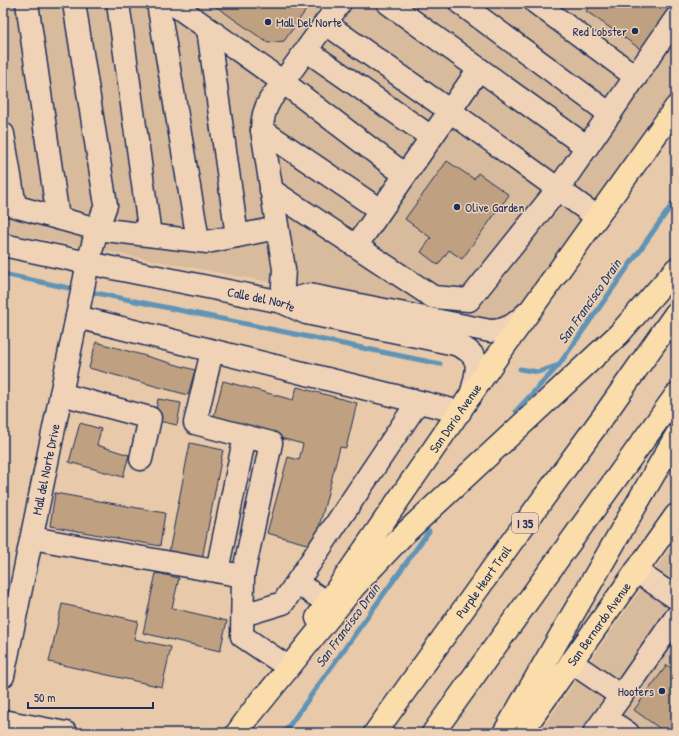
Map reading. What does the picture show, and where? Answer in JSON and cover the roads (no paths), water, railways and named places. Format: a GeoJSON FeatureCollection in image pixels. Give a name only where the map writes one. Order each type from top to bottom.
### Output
{"type":"FeatureCollection","features":[{"type":"Feature","properties":{"kind":"main road","name":"San Dario Avenue"},"geometry":{"type":"LineString","coordinates":[[238,733],[529,312],[676,106]]}},
{"type":"Feature","properties":{"kind":"main road"},"geometry":{"type":"LineString","coordinates":[[252,713],[354,587],[405,533],[619,334],[676,269]]}},
{"type":"Feature","properties":{"kind":"main road","name":"Purple Heart Trail"},"geometry":{"type":"LineString","coordinates":[[375,733],[510,544],[610,408],[676,313]]}},
{"type":"Feature","properties":{"kind":"main road"},"geometry":{"type":"LineString","coordinates":[[433,733],[676,395]]}},
{"type":"Feature","properties":{"kind":"main road"},"geometry":{"type":"LineString","coordinates":[[504,733],[676,436]]}},
{"type":"Feature","properties":{"kind":"main road","name":"San Bernardo Avenue"},"geometry":{"type":"LineString","coordinates":[[521,733],[676,515]]}},
{"type":"Feature","properties":{"kind":"street"},"geometry":{"type":"LineString","coordinates":[[27,3],[58,218]]}},
{"type":"Feature","properties":{"kind":"street","name":"Mall del Norte Drive"},"geometry":{"type":"LineString","coordinates":[[3,676],[88,263],[97,229],[106,205],[74,3]]}},
{"type":"Feature","properties":{"kind":"street"},"geometry":{"type":"LineString","coordinates":[[118,3],[150,235]]}},
{"type":"Feature","properties":{"kind":"street"},"geometry":{"type":"LineString","coordinates":[[158,3],[198,240]]}},
{"type":"Feature","properties":{"kind":"street"},"geometry":{"type":"LineString","coordinates":[[172,3],[283,82],[405,175]]}},
{"type":"Feature","properties":{"kind":"street"},"geometry":{"type":"LineString","coordinates":[[340,3],[264,110],[262,130],[284,269],[282,302],[309,295],[490,331],[501,330],[509,327],[529,312]]}},
{"type":"Feature","properties":{"kind":"street"},"geometry":{"type":"LineString","coordinates":[[388,3],[587,147]]}},
{"type":"Feature","properties":{"kind":"street"},"geometry":{"type":"LineString","coordinates":[[460,3],[610,114]]}},
{"type":"Feature","properties":{"kind":"street"},"geometry":{"type":"LineString","coordinates":[[536,3],[636,77]]}},
{"type":"Feature","properties":{"kind":"street"},"geometry":{"type":"LineString","coordinates":[[271,190],[433,297],[469,300],[558,189],[676,18]]}},
{"type":"Feature","properties":{"kind":"street"},"geometry":{"type":"LineString","coordinates":[[325,23],[597,217]]}},
{"type":"Feature","properties":{"kind":"street"},"geometry":{"type":"LineString","coordinates":[[208,29],[237,236]]}},
{"type":"Feature","properties":{"kind":"street"},"geometry":{"type":"LineString","coordinates":[[306,50],[431,138]]}},
{"type":"Feature","properties":{"kind":"street"},"geometry":{"type":"LineString","coordinates":[[356,246],[479,69]]}},
{"type":"Feature","properties":{"kind":"street"},"geometry":{"type":"LineString","coordinates":[[262,130],[380,210]]}},
{"type":"Feature","properties":{"kind":"street"},"geometry":{"type":"LineString","coordinates":[[3,134],[9,204],[97,229],[207,242],[277,228]]}},
{"type":"Feature","properties":{"kind":"street","name":"Calle del Norte"},"geometry":{"type":"LineString","coordinates":[[3,245],[282,302],[306,313],[448,342],[464,347],[474,357],[478,372],[465,404]]}},
{"type":"Feature","properties":{"kind":"street"},"geometry":{"type":"LineString","coordinates":[[77,317],[418,402],[465,404]]}},
{"type":"Feature","properties":{"kind":"street"},"geometry":{"type":"LineString","coordinates":[[212,351],[195,423],[271,443],[243,576],[242,636],[285,665]]}},
{"type":"Feature","properties":{"kind":"street"},"geometry":{"type":"LineString","coordinates":[[61,394],[150,418],[141,459]]}},
{"type":"Feature","properties":{"kind":"street"},"geometry":{"type":"LineString","coordinates":[[242,615],[283,603],[418,402]]}},
{"type":"Feature","properties":{"kind":"street"},"geometry":{"type":"LineString","coordinates":[[217,571],[242,450]]}},
{"type":"Feature","properties":{"kind":"street"},"geometry":{"type":"LineString","coordinates":[[32,538],[243,576]]}},
{"type":"Feature","properties":{"kind":"street"},"geometry":{"type":"LineString","coordinates":[[636,571],[676,598]]}},
{"type":"Feature","properties":{"kind":"street"},"geometry":{"type":"LineString","coordinates":[[297,583],[328,603]]}},
{"type":"Feature","properties":{"kind":"street"},"geometry":{"type":"LineString","coordinates":[[628,733],[600,725],[672,631]]}},
{"type":"Feature","properties":{"kind":"street"},"geometry":{"type":"LineString","coordinates":[[571,662],[621,696]]}},
{"type":"Feature","properties":{"kind":"street"},"geometry":{"type":"LineString","coordinates":[[3,721],[66,733]]}},
{"type":"Feature","properties":{"kind":"waterway","name":"San Francisco Drain"},"geometry":{"type":"LineString","coordinates":[[516,411],[558,366],[676,199]]}},
{"type":"Feature","properties":{"kind":"waterway"},"geometry":{"type":"LineString","coordinates":[[3,274],[69,288]]}},
{"type":"Feature","properties":{"kind":"waterway"},"geometry":{"type":"LineString","coordinates":[[96,293],[440,364]]}},
{"type":"Feature","properties":{"kind":"waterway"},"geometry":{"type":"LineString","coordinates":[[520,369],[538,372],[556,366]]}},
{"type":"Feature","properties":{"kind":"waterway","name":"San Francisco Drain"},"geometry":{"type":"LineString","coordinates":[[284,733],[429,531]]}},
{"type":"Feature","properties":{"kind":"place","name":"Mall Del Norte"},"geometry":{"type":"Point","coordinates":[268,22]}},
{"type":"Feature","properties":{"kind":"place","name":"Red Lobster"},"geometry":{"type":"Point","coordinates":[635,31]}},
{"type":"Feature","properties":{"kind":"place","name":"Olive Garden"},"geometry":{"type":"Point","coordinates":[457,207]}},
{"type":"Feature","properties":{"kind":"place","name":"Hooters"},"geometry":{"type":"Point","coordinates":[662,691]}}]}
